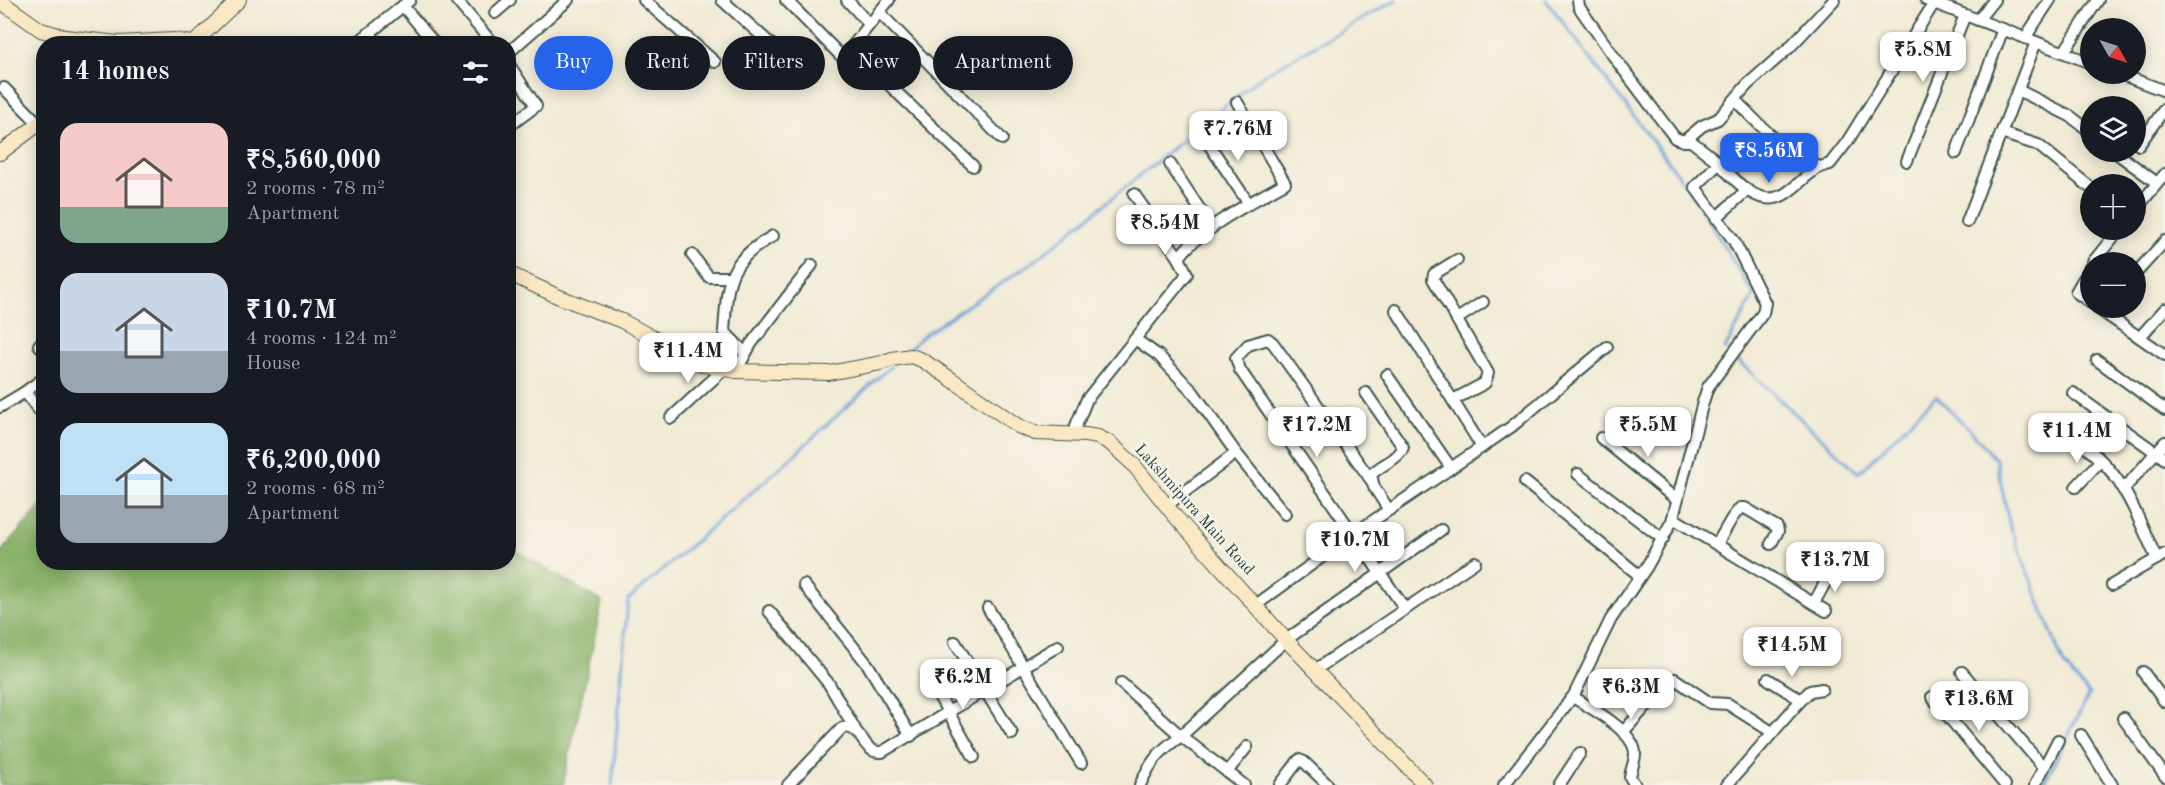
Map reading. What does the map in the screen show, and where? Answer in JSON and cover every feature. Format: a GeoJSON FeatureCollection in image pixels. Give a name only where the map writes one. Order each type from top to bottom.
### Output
{"type":"FeatureCollection","features":[{"type":"Feature","properties":{"kind":"main road"},"geometry":{"type":"LineString","coordinates":[[203,36],[239,0]]}},
{"type":"Feature","properties":{"kind":"main road"},"geometry":{"type":"LineString","coordinates":[[0,1],[41,30],[67,36]]}},
{"type":"Feature","properties":{"kind":"main road"},"geometry":{"type":"LineString","coordinates":[[2,146],[36,125]]}},
{"type":"Feature","properties":{"kind":"main road","name":"Lakshmipura Main Road"},"geometry":{"type":"LineString","coordinates":[[516,277],[557,296],[622,321],[691,360],[730,370],[829,373],[911,356],[922,360],[1018,426],[1035,433],[1073,433],[1098,437],[1110,443],[1133,464],[1166,506],[1286,640],[1425,785]]}},
{"type":"Feature","properties":{"kind":"street"},"geometry":{"type":"LineString","coordinates":[[456,0],[486,36]]}},
{"type":"Feature","properties":{"kind":"street"},"geometry":{"type":"LineString","coordinates":[[495,13],[510,0]]}},
{"type":"Feature","properties":{"kind":"street"},"geometry":{"type":"LineString","coordinates":[[516,46],[568,0]]}},
{"type":"Feature","properties":{"kind":"street"},"geometry":{"type":"LineString","coordinates":[[644,0],[715,62]]}},
{"type":"Feature","properties":{"kind":"street"},"geometry":{"type":"LineString","coordinates":[[722,0],[762,36]]}},
{"type":"Feature","properties":{"kind":"street"},"geometry":{"type":"LineString","coordinates":[[786,0],[837,52]]}},
{"type":"Feature","properties":{"kind":"street"},"geometry":{"type":"LineString","coordinates":[[847,0],[869,24]]}},
{"type":"Feature","properties":{"kind":"street"},"geometry":{"type":"LineString","coordinates":[[860,36],[889,0]]}},
{"type":"Feature","properties":{"kind":"street"},"geometry":{"type":"LineString","coordinates":[[1578,0],[1579,7],[1675,138],[1691,141],[1717,161],[1747,190],[1767,198],[1783,195],[1805,176],[1830,164],[1847,142],[1932,1],[2080,59]]}},
{"type":"Feature","properties":{"kind":"street"},"geometry":{"type":"LineString","coordinates":[[1684,141],[1702,126],[1718,119],[1747,85],[1790,47],[1834,0]]}},
{"type":"Feature","properties":{"kind":"street"},"geometry":{"type":"LineString","coordinates":[[1978,20],[1994,0]]}},
{"type":"Feature","properties":{"kind":"street"},"geometry":{"type":"LineString","coordinates":[[1967,222],[2018,90],[2031,40],[2050,0]]}},
{"type":"Feature","properties":{"kind":"street"},"geometry":{"type":"LineString","coordinates":[[2064,52],[2098,0]]}},
{"type":"Feature","properties":{"kind":"street"},"geometry":{"type":"LineString","coordinates":[[365,36],[406,3],[429,36]]}},
{"type":"Feature","properties":{"kind":"street"},"geometry":{"type":"LineString","coordinates":[[879,12],[1002,139]]}},
{"type":"Feature","properties":{"kind":"street"},"geometry":{"type":"LineString","coordinates":[[1907,161],[1965,15]]}},
{"type":"Feature","properties":{"kind":"street"},"geometry":{"type":"LineString","coordinates":[[1956,153],[2004,29]]}},
{"type":"Feature","properties":{"kind":"street"},"geometry":{"type":"LineString","coordinates":[[516,75],[536,106],[516,121]]}},
{"type":"Feature","properties":{"kind":"street"},"geometry":{"type":"LineString","coordinates":[[2146,84],[2165,91]]}},
{"type":"Feature","properties":{"kind":"street"},"geometry":{"type":"LineString","coordinates":[[4,87],[36,117]]}},
{"type":"Feature","properties":{"kind":"street"},"geometry":{"type":"LineString","coordinates":[[894,90],[973,166]]}},
{"type":"Feature","properties":{"kind":"street"},"geometry":{"type":"LineString","coordinates":[[2018,90],[2070,116],[2080,124]]}},
{"type":"Feature","properties":{"kind":"street"},"geometry":{"type":"LineString","coordinates":[[1735,100],[1784,147],[1820,167]]}},
{"type":"Feature","properties":{"kind":"street"},"geometry":{"type":"LineString","coordinates":[[1179,258],[1186,246],[1285,183],[1237,102]]}},
{"type":"Feature","properties":{"kind":"street"},"geometry":{"type":"LineString","coordinates":[[2146,135],[2165,108]]}},
{"type":"Feature","properties":{"kind":"street"},"geometry":{"type":"LineString","coordinates":[[2001,133],[2038,145],[2080,179]]}},
{"type":"Feature","properties":{"kind":"street"},"geometry":{"type":"LineString","coordinates":[[1204,137],[1249,204]]}},
{"type":"Feature","properties":{"kind":"street"},"geometry":{"type":"LineString","coordinates":[[1504,785],[1573,697],[1611,619],[1663,539],[1673,518],[1708,387],[1763,313],[1765,303],[1734,241],[1695,187],[1716,166],[1717,161]]}},
{"type":"Feature","properties":{"kind":"street"},"geometry":{"type":"LineString","coordinates":[[2129,162],[2157,183]]}},
{"type":"Feature","properties":{"kind":"street"},"geometry":{"type":"LineString","coordinates":[[1170,164],[1212,228]]}},
{"type":"Feature","properties":{"kind":"street"},"geometry":{"type":"LineString","coordinates":[[2146,197],[2165,174]]}},
{"type":"Feature","properties":{"kind":"street"},"geometry":{"type":"LineString","coordinates":[[1716,218],[1747,190]]}},
{"type":"Feature","properties":{"kind":"street"},"geometry":{"type":"LineString","coordinates":[[1073,433],[1087,399],[1187,274],[1179,258],[1134,194]]}},
{"type":"Feature","properties":{"kind":"street"},"geometry":{"type":"LineString","coordinates":[[745,353],[724,331],[730,277],[739,262],[751,249],[773,236]]}},
{"type":"Feature","properties":{"kind":"street"},"geometry":{"type":"LineString","coordinates":[[2102,252],[2111,240]]}},
{"type":"Feature","properties":{"kind":"street"},"geometry":{"type":"LineString","coordinates":[[2146,262],[2165,241]]}},
{"type":"Feature","properties":{"kind":"street"},"geometry":{"type":"LineString","coordinates":[[692,255],[709,277],[730,277]]}},
{"type":"Feature","properties":{"kind":"street"},"geometry":{"type":"LineString","coordinates":[[1453,400],[1485,383],[1488,372],[1432,276],[1457,260]]}},
{"type":"Feature","properties":{"kind":"street"},"geometry":{"type":"LineString","coordinates":[[671,418],[730,370],[812,265]]}},
{"type":"Feature","properties":{"kind":"street"},"geometry":{"type":"LineString","coordinates":[[1457,319],[1483,302]]}},
{"type":"Feature","properties":{"kind":"street"},"geometry":{"type":"LineString","coordinates":[[2140,337],[2165,309]]}},
{"type":"Feature","properties":{"kind":"street"},"geometry":{"type":"LineString","coordinates":[[1396,310],[1482,447]]}},
{"type":"Feature","properties":{"kind":"street"},"geometry":{"type":"LineString","coordinates":[[2114,318],[2165,355]]}},
{"type":"Feature","properties":{"kind":"street"},"geometry":{"type":"LineString","coordinates":[[1135,339],[1159,356],[1194,393],[1236,453],[1285,514]]}},
{"type":"Feature","properties":{"kind":"street"},"geometry":{"type":"LineString","coordinates":[[1389,510],[1371,480],[1273,343],[1268,339],[1248,345],[1236,358],[1240,370],[1405,609]]}},
{"type":"Feature","properties":{"kind":"street"},"geometry":{"type":"LineString","coordinates":[[1256,605],[1352,535],[1511,427],[1607,346]]}},
{"type":"Feature","properties":{"kind":"street"},"geometry":{"type":"LineString","coordinates":[[2097,360],[2165,410]]}},
{"type":"Feature","properties":{"kind":"street"},"geometry":{"type":"LineString","coordinates":[[1387,375],[1451,468]]}},
{"type":"Feature","properties":{"kind":"street"},"geometry":{"type":"LineString","coordinates":[[0,407],[36,384]]}},
{"type":"Feature","properties":{"kind":"street"},"geometry":{"type":"LineString","coordinates":[[25,392],[36,406]]}},
{"type":"Feature","properties":{"kind":"street"},"geometry":{"type":"LineString","coordinates":[[1366,393],[1403,447],[1397,456],[1376,469],[1371,480]]}},
{"type":"Feature","properties":{"kind":"street"},"geometry":{"type":"LineString","coordinates":[[2073,393],[2160,455]]}},
{"type":"Feature","properties":{"kind":"street"},"geometry":{"type":"LineString","coordinates":[[2052,425],[2063,431],[2109,469],[2161,556],[2112,585]]}},
{"type":"Feature","properties":{"kind":"street"},"geometry":{"type":"LineString","coordinates":[[1601,438],[1677,500]]}},
{"type":"Feature","properties":{"kind":"street"},"geometry":{"type":"LineString","coordinates":[[2123,490],[2160,455],[2165,442]]}},
{"type":"Feature","properties":{"kind":"street"},"geometry":{"type":"LineString","coordinates":[[1166,506],[1236,453]]}},
{"type":"Feature","properties":{"kind":"street"},"geometry":{"type":"LineString","coordinates":[[2076,487],[2100,460]]}},
{"type":"Feature","properties":{"kind":"street"},"geometry":{"type":"LineString","coordinates":[[1578,474],[1663,539]]}},
{"type":"Feature","properties":{"kind":"street"},"geometry":{"type":"LineString","coordinates":[[1525,482],[1640,576]]}},
{"type":"Feature","properties":{"kind":"street"},"geometry":{"type":"LineString","coordinates":[[1717,544],[1740,508],[1745,508],[1777,527],[1778,531],[1771,544]]}},
{"type":"Feature","properties":{"kind":"street"},"geometry":{"type":"LineString","coordinates":[[1673,518],[1826,611]]}},
{"type":"Feature","properties":{"kind":"street"},"geometry":{"type":"LineString","coordinates":[[1140,785],[1151,761],[1164,748],[1182,736],[1286,640],[1441,530]]}},
{"type":"Feature","properties":{"kind":"street"},"geometry":{"type":"LineString","coordinates":[[1315,670],[1475,562]]}},
{"type":"Feature","properties":{"kind":"street"},"geometry":{"type":"LineString","coordinates":[[1814,603],[1832,570]]}},
{"type":"Feature","properties":{"kind":"street"},"geometry":{"type":"LineString","coordinates":[[804,585],[868,665],[911,736]]}},
{"type":"Feature","properties":{"kind":"street"},"geometry":{"type":"LineString","coordinates":[[988,608],[1080,763]]}},
{"type":"Feature","properties":{"kind":"street"},"geometry":{"type":"LineString","coordinates":[[769,610],[829,684],[855,729],[870,751],[874,753],[887,750],[1058,646]]}},
{"type":"Feature","properties":{"kind":"street"},"geometry":{"type":"LineString","coordinates":[[955,642],[1011,734]]}},
{"type":"Feature","properties":{"kind":"street"},"geometry":{"type":"LineString","coordinates":[[1962,672],[2044,768]]}},
{"type":"Feature","properties":{"kind":"street"},"geometry":{"type":"LineString","coordinates":[[2143,672],[2165,702]]}},
{"type":"Feature","properties":{"kind":"street"},"geometry":{"type":"LineString","coordinates":[[928,677],[974,757]]}},
{"type":"Feature","properties":{"kind":"street"},"geometry":{"type":"LineString","coordinates":[[1623,732],[1668,682],[1675,679],[1710,703],[1728,704],[1772,732]]}},
{"type":"Feature","properties":{"kind":"street"},"geometry":{"type":"LineString","coordinates":[[1768,680],[1801,700]]}},
{"type":"Feature","properties":{"kind":"street"},"geometry":{"type":"LineString","coordinates":[[1121,683],[1182,736],[1244,785]]}},
{"type":"Feature","properties":{"kind":"street"},"geometry":{"type":"LineString","coordinates":[[1727,785],[1801,700],[1810,691],[1822,689]]}},
{"type":"Feature","properties":{"kind":"street"},"geometry":{"type":"LineString","coordinates":[[1573,697],[1623,732],[1635,750],[1630,777],[1635,785]]}},
{"type":"Feature","properties":{"kind":"street"},"geometry":{"type":"LineString","coordinates":[[1932,697],[2005,785]]}},
{"type":"Feature","properties":{"kind":"street"},"geometry":{"type":"LineString","coordinates":[[2123,718],[2165,776]]}},
{"type":"Feature","properties":{"kind":"street"},"geometry":{"type":"LineString","coordinates":[[788,785],[842,728],[849,726],[855,729]]}},
{"type":"Feature","properties":{"kind":"street"},"geometry":{"type":"LineString","coordinates":[[2081,735],[2112,785]]}},
{"type":"Feature","properties":{"kind":"street"},"geometry":{"type":"LineString","coordinates":[[2035,785],[2058,740]]}},
{"type":"Feature","properties":{"kind":"street"},"geometry":{"type":"LineString","coordinates":[[1227,772],[1247,747]]}},
{"type":"Feature","properties":{"kind":"street"},"geometry":{"type":"LineString","coordinates":[[1559,785],[1580,753]]}},
{"type":"Feature","properties":{"kind":"street"},"geometry":{"type":"LineString","coordinates":[[1280,785],[1299,760],[1328,785]]}},
{"type":"Feature","properties":{"kind":"green space"},"geometry":{"type":"Polygon","coordinates":[[[36,512],[36,570],[516,570],[516,551],[602,602],[563,785],[0,785],[0,553],[36,512]]]}},
{"type":"Feature","properties":{"kind":"waterway"},"geometry":{"type":"LineString","coordinates":[[907,351],[925,334],[1036,260],[1263,75],[1396,0]]}},
{"type":"Feature","properties":{"kind":"waterway"},"geometry":{"type":"LineString","coordinates":[[1546,0],[1689,189],[1754,295],[1726,350]]}},
{"type":"Feature","properties":{"kind":"waterway"},"geometry":{"type":"LineString","coordinates":[[1737,360],[1859,473],[1936,396],[1996,460],[2010,527],[2064,665],[2089,694],[2043,785]]}},
{"type":"Feature","properties":{"kind":"waterway"},"geometry":{"type":"LineString","coordinates":[[612,785],[628,600],[782,466],[891,366]]}}]}
